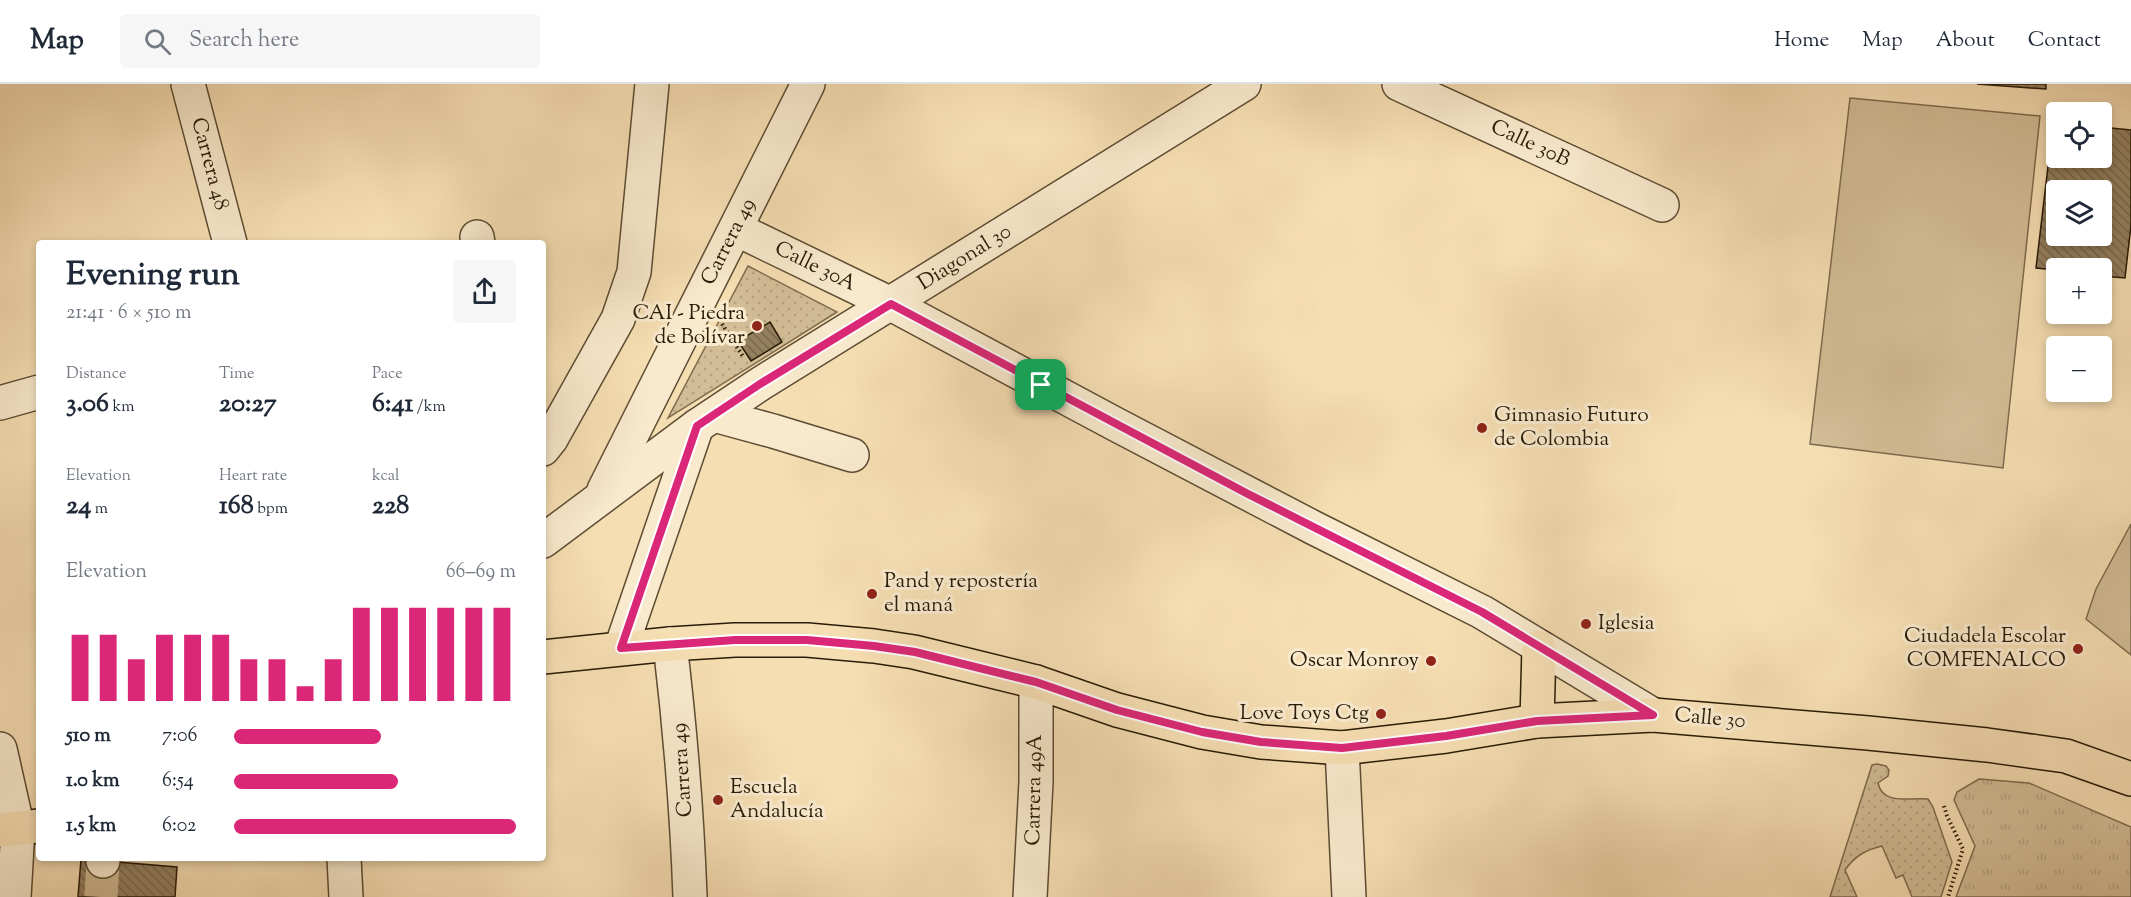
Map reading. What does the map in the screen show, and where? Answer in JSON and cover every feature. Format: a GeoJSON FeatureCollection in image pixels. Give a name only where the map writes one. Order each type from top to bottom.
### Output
{"type":"FeatureCollection","features":[{"type":"Feature","properties":{"kind":"main road","name":"Calle 30"},"geometry":{"type":"LineString","coordinates":[[546,657],[621,648],[735,640],[795,640],[874,646],[915,652],[1036,682],[1117,710],[1202,732],[1261,742],[1342,748],[1537,721],[1653,715],[1868,733],[2021,750],[2066,756],[2131,778]]}},
{"type":"Feature","properties":{"kind":"main road"},"geometry":{"type":"LineString","coordinates":[[1537,721],[1539,647]]}},
{"type":"Feature","properties":{"kind":"street","name":"Carrera 48"},"geometry":{"type":"LineString","coordinates":[[188,84],[229,240]]}},
{"type":"Feature","properties":{"kind":"street"},"geometry":{"type":"LineString","coordinates":[[546,445],[618,319],[634,272],[652,84]]}},
{"type":"Feature","properties":{"kind":"street","name":"Carrera 49"},"geometry":{"type":"LineString","coordinates":[[601,496],[808,84]]}},
{"type":"Feature","properties":{"kind":"street","name":"Diagonal 30"},"geometry":{"type":"LineString","coordinates":[[547,526],[601,496],[760,384],[1244,84]]}},
{"type":"Feature","properties":{"kind":"street","name":"Calle 30B"},"geometry":{"type":"LineString","coordinates":[[1399,84],[1662,205]]}},
{"type":"Feature","properties":{"kind":"street","name":"Calle 30A"},"geometry":{"type":"LineString","coordinates":[[736,229],[891,304],[1314,528],[1482,612],[1653,715]]}},
{"type":"Feature","properties":{"kind":"street"},"geometry":{"type":"LineString","coordinates":[[0,403],[36,393]]}},
{"type":"Feature","properties":{"kind":"street"},"geometry":{"type":"LineString","coordinates":[[621,648],[705,421],[774,431],[852,455]]}},
{"type":"Feature","properties":{"kind":"street","name":"Carrera 49"},"geometry":{"type":"LineString","coordinates":[[670,644],[687,812],[690,897]]}},
{"type":"Feature","properties":{"kind":"street","name":"Carrera 49A"},"geometry":{"type":"LineString","coordinates":[[1030,897],[1036,782],[1036,682]]}},
{"type":"Feature","properties":{"kind":"street"},"geometry":{"type":"LineString","coordinates":[[0,748],[19,828],[14,897]]}},
{"type":"Feature","properties":{"kind":"street"},"geometry":{"type":"LineString","coordinates":[[1342,748],[1349,897]]}},
{"type":"Feature","properties":{"kind":"street"},"geometry":{"type":"LineString","coordinates":[[344,861],[346,897]]}},
{"type":"Feature","properties":{"kind":"path"},"geometry":{"type":"LineString","coordinates":[[719,319],[750,367]]}},
{"type":"Feature","properties":{"kind":"path"},"geometry":{"type":"LineString","coordinates":[[1944,806],[1963,849],[1948,897]]}},
{"type":"Feature","properties":{"kind":"green space"},"geometry":{"type":"Polygon","coordinates":[[[1850,98],[2040,116],[2003,468],[1810,444],[1850,98]]]}},
{"type":"Feature","properties":{"kind":"green space"},"geometry":{"type":"Polygon","coordinates":[[[748,266],[837,312],[668,418],[748,266]]]}},
{"type":"Feature","properties":{"kind":"green space"},"geometry":{"type":"Polygon","coordinates":[[[2131,524],[2131,655],[2086,619],[2096,589],[2131,524]]]}},
{"type":"Feature","properties":{"kind":"green space"},"geometry":{"type":"Polygon","coordinates":[[[1872,765],[1886,766],[1889,770],[1888,776],[1878,783],[1885,795],[1898,799],[1928,799],[1933,807],[1952,862],[1941,897],[1912,897],[1903,875],[1896,878],[1882,846],[1861,854],[1845,870],[1857,897],[1830,897],[1872,765]]]}},
{"type":"Feature","properties":{"kind":"green space"},"geometry":{"type":"Polygon","coordinates":[[[1979,779],[2029,783],[2131,827],[2131,897],[1956,897],[1975,846],[1954,800],[1957,792],[1979,779]]]}},
{"type":"Feature","properties":{"kind":"building"},"geometry":{"type":"Polygon","coordinates":[[[1977,84],[2046,84],[2046,89],[1977,84]]]}},
{"type":"Feature","properties":{"kind":"building"},"geometry":{"type":"Polygon","coordinates":[[[2112,128],[2131,130],[2131,225],[2125,278],[2112,277],[2112,258],[2046,258],[2046,269],[2036,268],[2046,183],[2046,246],[2112,246],[2112,180],[2046,180],[2048,168],[2112,168],[2112,128]]]}},
{"type":"Feature","properties":{"kind":"building"},"geometry":{"type":"Polygon","coordinates":[[[770,322],[782,342],[751,361],[738,341],[770,322]]]}},
{"type":"Feature","properties":{"kind":"building"},"geometry":{"type":"Polygon","coordinates":[[[81,861],[177,867],[175,897],[78,897],[81,861]]]}},
{"type":"Feature","properties":{"kind":"tunnel"},"geometry":{"type":"LineString","coordinates":[[101,897],[103,861]]}},
{"type":"Feature","properties":{"kind":"place","name":"CAI - Piedra de Bolívar"},"geometry":{"type":"Point","coordinates":[757,326]}},
{"type":"Feature","properties":{"kind":"place","name":"Gimnasio Futuro de Colombia"},"geometry":{"type":"Point","coordinates":[1482,428]}},
{"type":"Feature","properties":{"kind":"place","name":"Pand y repostería el maná"},"geometry":{"type":"Point","coordinates":[872,594]}},
{"type":"Feature","properties":{"kind":"place","name":"Iglesia"},"geometry":{"type":"Point","coordinates":[1586,624]}},
{"type":"Feature","properties":{"kind":"place","name":"Ciudadela Escolar COMFENALCO"},"geometry":{"type":"Point","coordinates":[2078,649]}},
{"type":"Feature","properties":{"kind":"place","name":"Oscar Monroy"},"geometry":{"type":"Point","coordinates":[1431,661]}},
{"type":"Feature","properties":{"kind":"place","name":"Love Toys Ctg"},"geometry":{"type":"Point","coordinates":[1381,714]}},
{"type":"Feature","properties":{"kind":"place","name":"Escuela Andalucía"},"geometry":{"type":"Point","coordinates":[718,800]}},
{"type":"Feature","properties":{"kind":"route"},"geometry":{"type":"LineString","coordinates":[[891,304],[1041,385],[1314,528],[1482,612],[1653,715],[1537,721],[1446,736],[1342,748],[1261,742],[1202,732],[1117,710],[1036,682],[915,652],[874,646],[807,640],[735,640],[621,648],[697,426],[760,384],[891,304]]}}]}
